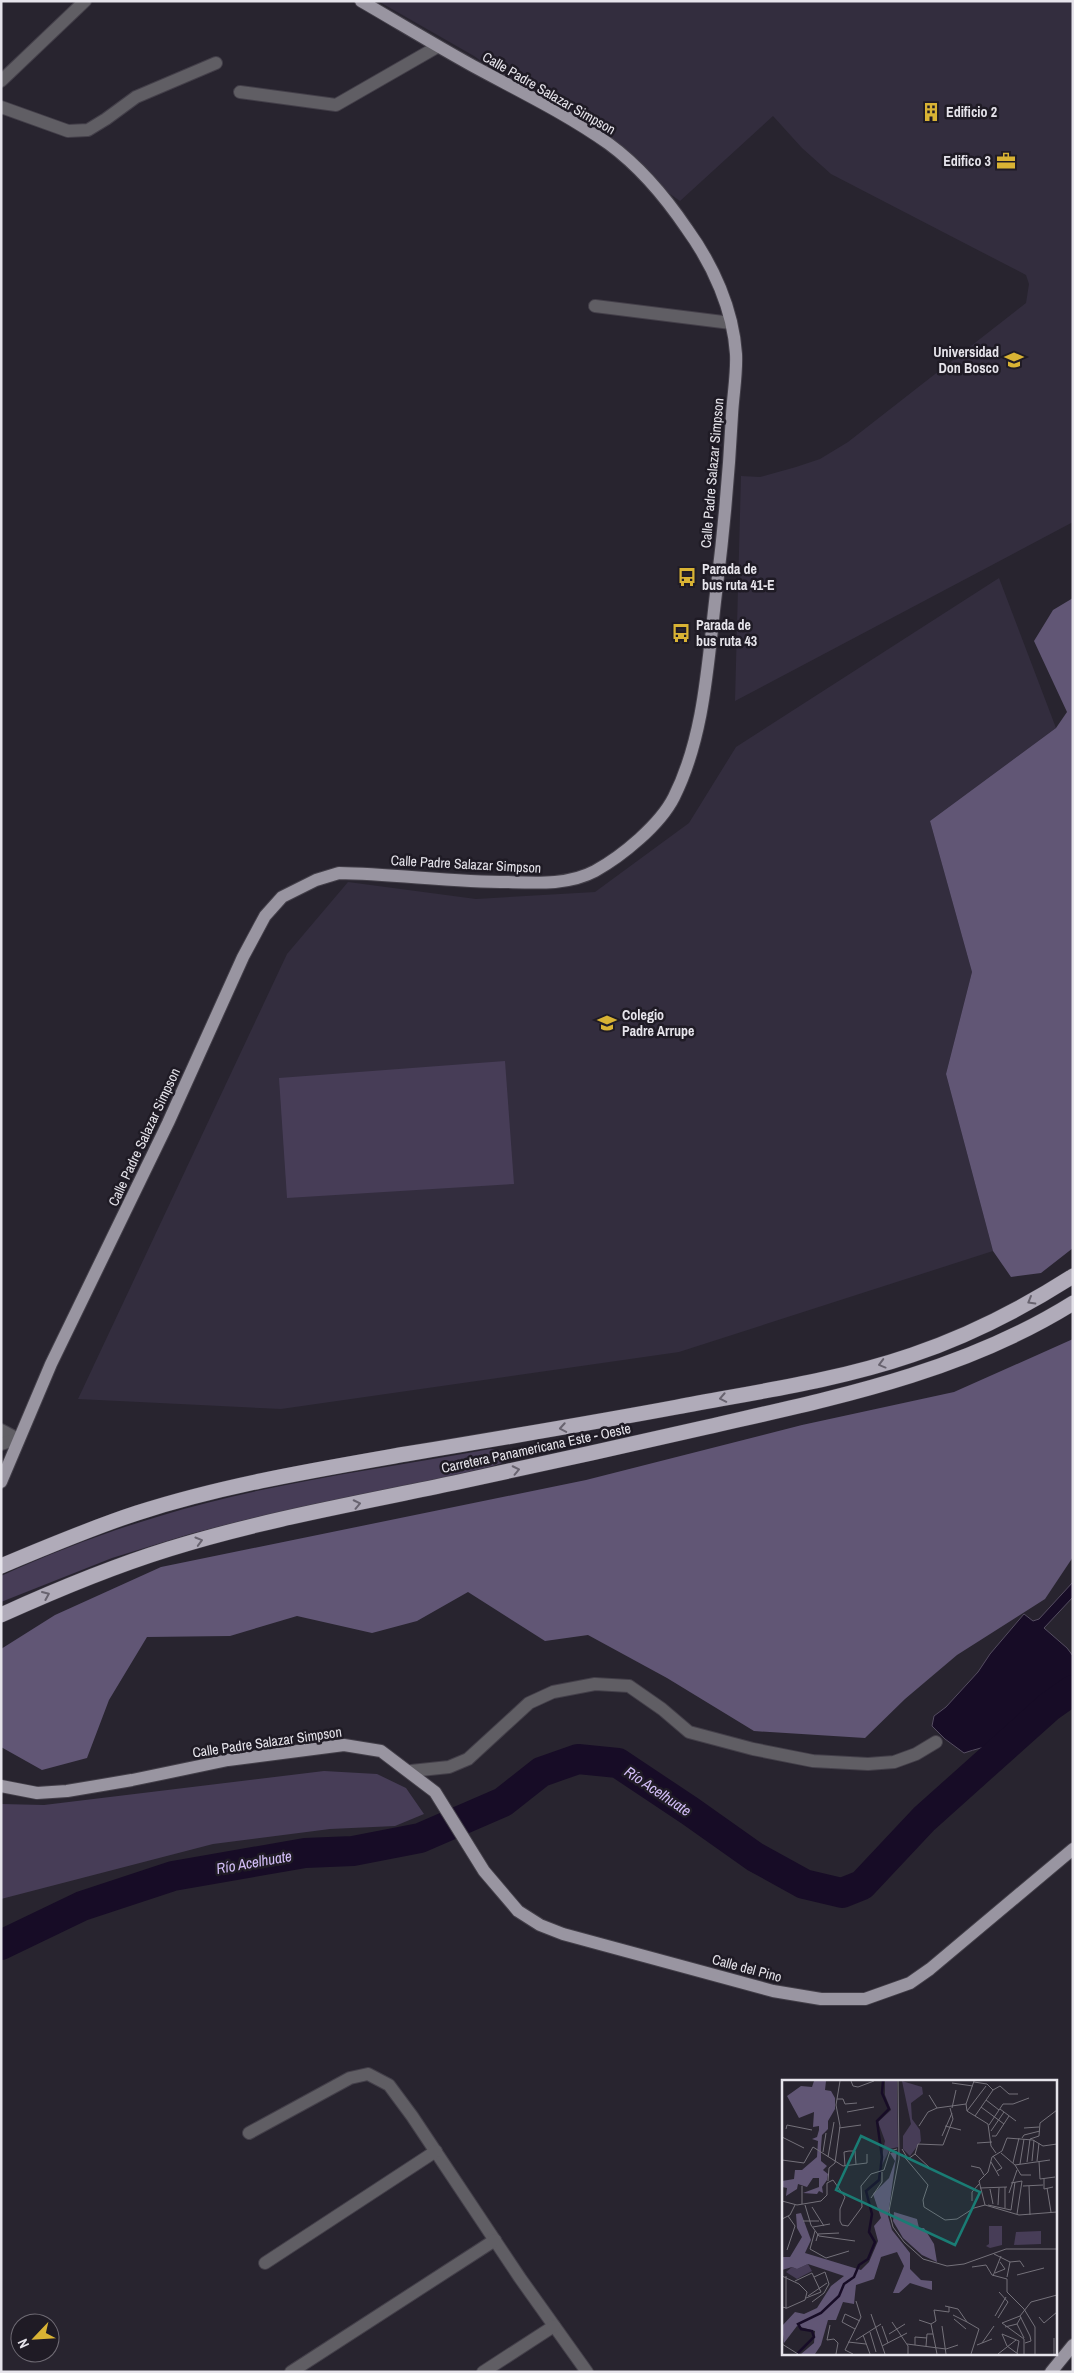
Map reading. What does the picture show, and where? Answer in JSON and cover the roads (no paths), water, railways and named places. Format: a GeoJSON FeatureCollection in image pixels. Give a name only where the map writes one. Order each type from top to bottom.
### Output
{"type":"FeatureCollection","features":[{"type":"Feature","properties":{"kind":"highway","name":"Carretera Panamericana Este - Oeste"},"geometry":{"type":"LineString","coordinates":[[1,1566],[130,1515],[241,1485],[328,1467],[801,1384],[884,1364],[913,1355],[984,1325],[1029,1302],[1073,1276]]}},
{"type":"Feature","properties":{"kind":"highway","name":"Carretera Panamericana Este - Oeste"},"geometry":{"type":"LineString","coordinates":[[1,1615],[83,1579],[132,1561],[225,1533],[653,1439],[892,1382],[976,1354],[1015,1336],[1073,1303]]}},
{"type":"Feature","properties":{"kind":"main road","name":"Calle Padre Salazar Simpson"},"geometry":{"type":"LineString","coordinates":[[1,1482],[51,1364],[168,1123],[243,957],[265,916],[282,897],[316,880],[338,873],[481,882],[544,883],[573,879],[591,873],[610,862],[651,827],[664,813],[674,798],[689,759],[703,695],[728,492],[736,354],[731,323],[721,289],[700,248],[671,206],[634,166],[612,146],[587,129],[437,46],[361,1]]}},
{"type":"Feature","properties":{"kind":"main road","name":"Calle Padre Salazar Simpson"},"geometry":{"type":"LineString","coordinates":[[1,1786],[38,1793],[67,1791],[228,1760],[344,1745],[381,1751],[411,1771],[435,1792]]}},
{"type":"Feature","properties":{"kind":"main road","name":"Calle del Pino"},"geometry":{"type":"LineString","coordinates":[[435,1792],[484,1871],[518,1911],[540,1925],[563,1934],[773,1991],[821,1999],[865,1999],[910,1983],[930,1969],[1073,1849]]}},
{"type":"Feature","properties":{"kind":"main road"},"geometry":{"type":"LineString","coordinates":[[1052,2372],[1073,2345]]}},
{"type":"Feature","properties":{"kind":"street"},"geometry":{"type":"LineString","coordinates":[[1,81],[85,1]]}},
{"type":"Feature","properties":{"kind":"street"},"geometry":{"type":"LineString","coordinates":[[240,92],[336,105],[437,46]]}},
{"type":"Feature","properties":{"kind":"street"},"geometry":{"type":"LineString","coordinates":[[1,108],[68,131],[88,130],[136,97],[216,63]]}},
{"type":"Feature","properties":{"kind":"street"},"geometry":{"type":"LineString","coordinates":[[595,306],[731,323]]}},
{"type":"Feature","properties":{"kind":"street"},"geometry":{"type":"LineString","coordinates":[[1,1430],[18,1439]]}},
{"type":"Feature","properties":{"kind":"street"},"geometry":{"type":"LineString","coordinates":[[1,1444],[18,1439]]}},
{"type":"Feature","properties":{"kind":"street"},"geometry":{"type":"LineString","coordinates":[[411,1771],[449,1767],[468,1759],[529,1703],[553,1692],[595,1684],[629,1686],[662,1708],[689,1732],[753,1749],[813,1761],[894,1762],[916,1754],[936,1742]]}},
{"type":"Feature","properties":{"kind":"street"},"geometry":{"type":"LineString","coordinates":[[249,2133],[350,2078],[368,2074],[389,2085],[587,2372]]}},
{"type":"Feature","properties":{"kind":"street"},"geometry":{"type":"LineString","coordinates":[[265,2263],[436,2151]]}},
{"type":"Feature","properties":{"kind":"street"},"geometry":{"type":"LineString","coordinates":[[291,2372],[496,2240]]}},
{"type":"Feature","properties":{"kind":"street"},"geometry":{"type":"LineString","coordinates":[[483,2372],[554,2326]]}},
{"type":"Feature","properties":{"kind":"waterway","name":"Río Acelhuate"},"geometry":{"type":"LineString","coordinates":[[1,1945],[82,1906],[173,1876],[305,1853],[353,1851],[420,1838],[503,1802],[541,1772],[578,1759],[618,1763],[755,1857],[804,1884],[842,1893],[862,1885],[924,1819],[1049,1707],[1073,1690]]}},
{"type":"Feature","properties":{"kind":"place","name":"Edificio 2"},"geometry":{"type":"Point","coordinates":[931,112]}},
{"type":"Feature","properties":{"kind":"place","name":"Edifico 3"},"geometry":{"type":"Point","coordinates":[1006,161]}},
{"type":"Feature","properties":{"kind":"place","name":"Universidad Don Bosco"},"geometry":{"type":"Point","coordinates":[1014,360]}},
{"type":"Feature","properties":{"kind":"place","name":"Parada de bus ruta 41-E"},"geometry":{"type":"Point","coordinates":[687,577]}},
{"type":"Feature","properties":{"kind":"place","name":"Parada de bus ruta 43"},"geometry":{"type":"Point","coordinates":[681,633]}},
{"type":"Feature","properties":{"kind":"place","name":"Colegio Padre Arrupe"},"geometry":{"type":"Point","coordinates":[607,1023]}}]}
